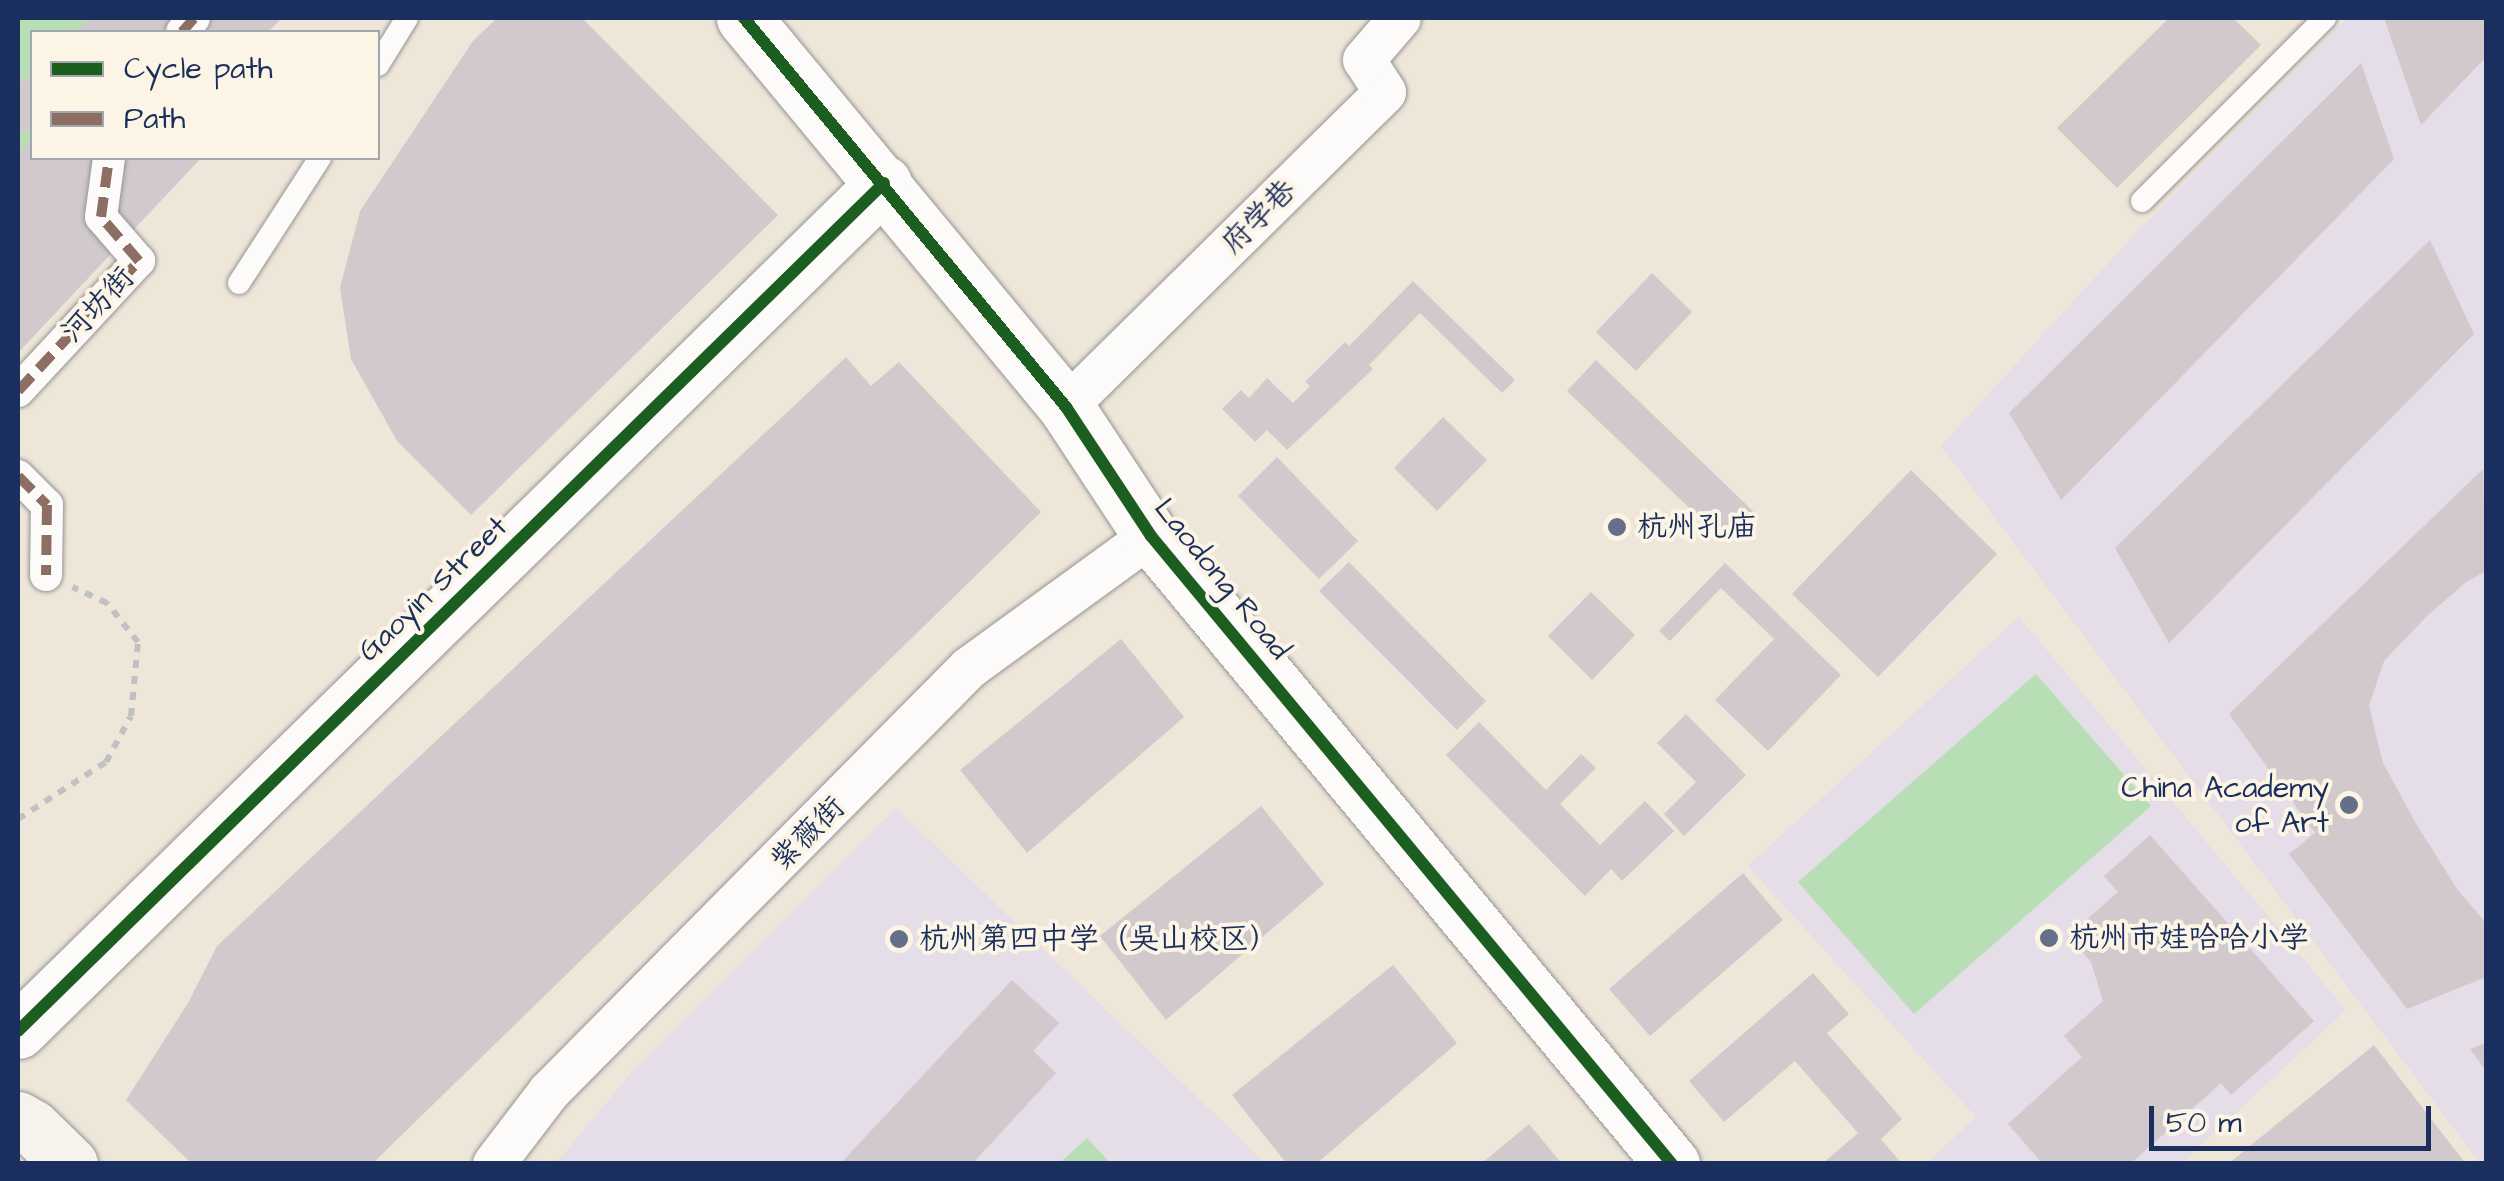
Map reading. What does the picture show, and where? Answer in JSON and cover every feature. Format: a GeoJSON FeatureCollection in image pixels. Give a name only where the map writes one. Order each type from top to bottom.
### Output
{"type":"FeatureCollection","features":[{"type":"Feature","properties":{"kind":"main road"},"geometry":{"type":"LineString","coordinates":[[18,1119],[32,1126],[70,1164]]}},
{"type":"Feature","properties":{"kind":"street","name":"Laodong Road"},"geometry":{"type":"LineString","coordinates":[[744,18],[1066,407],[1151,536],[1672,1164]]}},
{"type":"Feature","properties":{"kind":"street","name":"府学巷"},"geometry":{"type":"LineString","coordinates":[[1066,407],[1385,92],[1364,60],[1400,18]]}},
{"type":"Feature","properties":{"kind":"street","name":"河坊街"},"geometry":{"type":"LineString","coordinates":[[18,391],[140,261],[101,217],[108,160]]}},
{"type":"Feature","properties":{"kind":"street","name":"Gaoyin Street"},"geometry":{"type":"LineString","coordinates":[[18,1031],[884,183]]}},
{"type":"Feature","properties":{"kind":"street"},"geometry":{"type":"LineString","coordinates":[[18,476],[47,504],[46,574]]}},
{"type":"Feature","properties":{"kind":"street","name":"紫薇街"},"geometry":{"type":"LineString","coordinates":[[494,1164],[550,1092],[969,668],[1151,536]]}},
{"type":"Feature","properties":{"kind":"lane"},"geometry":{"type":"LineString","coordinates":[[380,62],[406,18]]}},
{"type":"Feature","properties":{"kind":"lane"},"geometry":{"type":"LineString","coordinates":[[2142,201],[2326,18]]}},
{"type":"Feature","properties":{"kind":"lane"},"geometry":{"type":"LineString","coordinates":[[239,283],[319,160]]}},
{"type":"Feature","properties":{"kind":"path"},"geometry":{"type":"LineString","coordinates":[[18,819],[106,762],[131,716],[138,642],[107,603],[46,574]]}},
{"type":"Feature","properties":{"kind":"shaded area","name":"China Academy of Art"},"geometry":{"type":"Polygon","coordinates":[[[2347,18],[2486,18],[2486,1163],[2480,1163],[1941,446],[2133,236],[2347,18]]]}},
{"type":"Feature","properties":{"kind":"shaded area","name":"杭州市娃哈哈小学"},"geometry":{"type":"Polygon","coordinates":[[[2019,617],[2346,1010],[2182,1163],[1927,1163],[1976,1117],[1748,866],[2019,617]]]}},
{"type":"Feature","properties":{"kind":"shaded area","name":"杭州第四中学（吴山校区）"},"geometry":{"type":"Polygon","coordinates":[[[896,808],[1263,1163],[556,1164],[634,1069],[896,808]]]}},
{"type":"Feature","properties":{"kind":"green space"},"geometry":{"type":"Polygon","coordinates":[[[18,18],[241,18],[232,30],[30,30],[30,160],[119,160],[18,274],[18,18]]]}},
{"type":"Feature","properties":{"kind":"green space"},"geometry":{"type":"Polygon","coordinates":[[[2036,674],[2151,806],[1914,1014],[1798,882],[2036,674]]]}},
{"type":"Feature","properties":{"kind":"green space"},"geometry":{"type":"Polygon","coordinates":[[[1087,1138],[1110,1163],[1060,1163],[1087,1138]]]}},
{"type":"Feature","properties":{"kind":"building"},"geometry":{"type":"Polygon","coordinates":[[[91,18],[282,18],[270,30],[78,30],[91,18]]]}},
{"type":"Feature","properties":{"kind":"building"},"geometry":{"type":"Polygon","coordinates":[[[497,18],[582,18],[778,215],[471,515],[397,441],[351,359],[340,288],[360,211],[473,41],[497,18]]]}},
{"type":"Feature","properties":{"kind":"building"},"geometry":{"type":"Polygon","coordinates":[[[2169,18],[2233,18],[2261,45],[2117,188],[2057,128],[2169,18]]]}},
{"type":"Feature","properties":{"kind":"building"},"geometry":{"type":"Polygon","coordinates":[[[2384,18],[2486,18],[2486,57],[2421,125],[2384,18]]]}},
{"type":"Feature","properties":{"kind":"building"},"geometry":{"type":"Polygon","coordinates":[[[2361,63],[2394,159],[2061,500],[2009,413],[2361,63]]]}},
{"type":"Feature","properties":{"kind":"building"},"geometry":{"type":"Polygon","coordinates":[[[30,76],[30,128],[18,136],[18,84],[30,76]]]}},
{"type":"Feature","properties":{"kind":"building"},"geometry":{"type":"Polygon","coordinates":[[[30,140],[30,160],[199,160],[18,353],[18,154],[30,140]]]}},
{"type":"Feature","properties":{"kind":"building"},"geometry":{"type":"Polygon","coordinates":[[[2430,240],[2474,334],[2169,643],[2115,548],[2430,240]]]}},
{"type":"Feature","properties":{"kind":"building"},"geometry":{"type":"Polygon","coordinates":[[[1652,273],[1692,312],[1636,371],[1596,332],[1652,273]]]}},
{"type":"Feature","properties":{"kind":"building"},"geometry":{"type":"Polygon","coordinates":[[[1413,281],[1515,380],[1502,393],[1420,313],[1369,365],[1373,369],[1287,450],[1267,430],[1255,442],[1222,409],[1241,390],[1249,398],[1267,378],[1293,403],[1310,386],[1305,382],[1345,342],[1349,346],[1413,281]]]}},
{"type":"Feature","properties":{"kind":"building"},"geometry":{"type":"Polygon","coordinates":[[[846,357],[871,386],[899,362],[1041,512],[372,1164],[192,1164],[126,1100],[188,1003],[217,946],[846,357]]]}},
{"type":"Feature","properties":{"kind":"building"},"geometry":{"type":"Polygon","coordinates":[[[1596,360],[1755,513],[1726,543],[1567,391],[1596,360]]]}},
{"type":"Feature","properties":{"kind":"building"},"geometry":{"type":"Polygon","coordinates":[[[1443,417],[1487,460],[1437,511],[1394,468],[1443,417]]]}},
{"type":"Feature","properties":{"kind":"building"},"geometry":{"type":"Polygon","coordinates":[[[1277,457],[1358,541],[1319,579],[1238,496],[1277,457]]]}},
{"type":"Feature","properties":{"kind":"building"},"geometry":{"type":"Polygon","coordinates":[[[2483,469],[2486,571],[2466,582],[2427,616],[2384,661],[2369,706],[2383,763],[2457,889],[2486,923],[2486,977],[2407,1009],[2289,854],[2315,833],[2229,714],[2483,469]]]}},
{"type":"Feature","properties":{"kind":"building"},"geometry":{"type":"Polygon","coordinates":[[[1911,470],[1997,554],[1878,677],[1792,594],[1911,470]]]}},
{"type":"Feature","properties":{"kind":"building"},"geometry":{"type":"Polygon","coordinates":[[[1349,562],[1486,701],[1457,730],[1319,591],[1349,562]]]}},
{"type":"Feature","properties":{"kind":"building"},"geometry":{"type":"Polygon","coordinates":[[[1725,563],[1841,675],[1768,751],[1715,700],[1774,639],[1721,588],[1670,641],[1659,631],[1725,563]]]}},
{"type":"Feature","properties":{"kind":"building"},"geometry":{"type":"Polygon","coordinates":[[[1591,592],[1635,635],[1592,680],[1548,636],[1591,592]]]}},
{"type":"Feature","properties":{"kind":"building"},"geometry":{"type":"Polygon","coordinates":[[[1121,639],[1184,717],[1027,853],[960,770],[1121,639]]]}},
{"type":"Feature","properties":{"kind":"building"},"geometry":{"type":"Polygon","coordinates":[[[1686,714],[1746,775],[1684,836],[1664,814],[1696,782],[1657,743],[1686,714]]]}},
{"type":"Feature","properties":{"kind":"building"},"geometry":{"type":"Polygon","coordinates":[[[1479,722],[1546,790],[1581,754],[1596,768],[1560,804],[1600,845],[1645,801],[1674,831],[1622,881],[1611,869],[1585,896],[1446,755],[1479,722]]]}},
{"type":"Feature","properties":{"kind":"building"},"geometry":{"type":"Polygon","coordinates":[[[1261,806],[1324,884],[1166,1020],[1100,936],[1261,806]]]}},
{"type":"Feature","properties":{"kind":"building"},"geometry":{"type":"Polygon","coordinates":[[[2150,835],[2314,1021],[2231,1095],[2221,1083],[2130,1164],[2043,1164],[2008,1124],[2082,1057],[2064,1036],[2103,1001],[2091,962],[2068,936],[2118,892],[2104,876],[2150,835]]]}},
{"type":"Feature","properties":{"kind":"building"},"geometry":{"type":"Polygon","coordinates":[[[1743,873],[1783,920],[1650,1036],[1609,989],[1743,873]]]}},
{"type":"Feature","properties":{"kind":"building"},"geometry":{"type":"Polygon","coordinates":[[[1393,965],[1457,1043],[1316,1164],[1287,1164],[1232,1095],[1393,965]]]}},
{"type":"Feature","properties":{"kind":"building"},"geometry":{"type":"Polygon","coordinates":[[[1813,973],[1849,1014],[1827,1033],[1902,1119],[1881,1139],[1902,1164],[1822,1164],[1858,1133],[1795,1061],[1724,1122],[1689,1081],[1813,973]]]}},
{"type":"Feature","properties":{"kind":"building"},"geometry":{"type":"Polygon","coordinates":[[[1012,980],[1059,1023],[1033,1051],[1056,1073],[972,1164],[840,1164],[1012,980]]]}},
{"type":"Feature","properties":{"kind":"building"},"geometry":{"type":"Polygon","coordinates":[[[2486,1043],[2486,1071],[2470,1049],[2486,1043]]]}},
{"type":"Feature","properties":{"kind":"building"},"geometry":{"type":"Polygon","coordinates":[[[2374,1045],[2466,1164],[2228,1164],[2374,1045]]]}},
{"type":"Feature","properties":{"kind":"building"},"geometry":{"type":"Polygon","coordinates":[[[1529,1124],[1562,1164],[1481,1164],[1529,1124]]]}},
{"type":"Feature","properties":{"kind":"marked path"},"geometry":{"type":"LineString","coordinates":[[184,30],[194,18]]}},
{"type":"Feature","properties":{"kind":"marked path"},"geometry":{"type":"LineString","coordinates":[[18,391],[139,261],[101,217],[109,160]]}},
{"type":"Feature","properties":{"kind":"marked path"},"geometry":{"type":"LineString","coordinates":[[18,476],[47,505],[46,575]]}},
{"type":"Feature","properties":{"kind":"cycle path"},"geometry":{"type":"LineString","coordinates":[[744,18],[1066,407],[1151,536],[1672,1164]]}},
{"type":"Feature","properties":{"kind":"cycle path"},"geometry":{"type":"LineString","coordinates":[[18,1031],[884,183]]}},
{"type":"Feature","properties":{"kind":"place","name":"杭州孔庙"},"geometry":{"type":"Point","coordinates":[1617,527]}},
{"type":"Feature","properties":{"kind":"place","name":"China Academy of Art"},"geometry":{"type":"Point","coordinates":[2349,805]}},
{"type":"Feature","properties":{"kind":"place","name":"杭州市娃哈哈小学"},"geometry":{"type":"Point","coordinates":[2049,938]}},
{"type":"Feature","properties":{"kind":"place","name":"杭州第四中学（吴山校区）"},"geometry":{"type":"Point","coordinates":[899,939]}}]}
